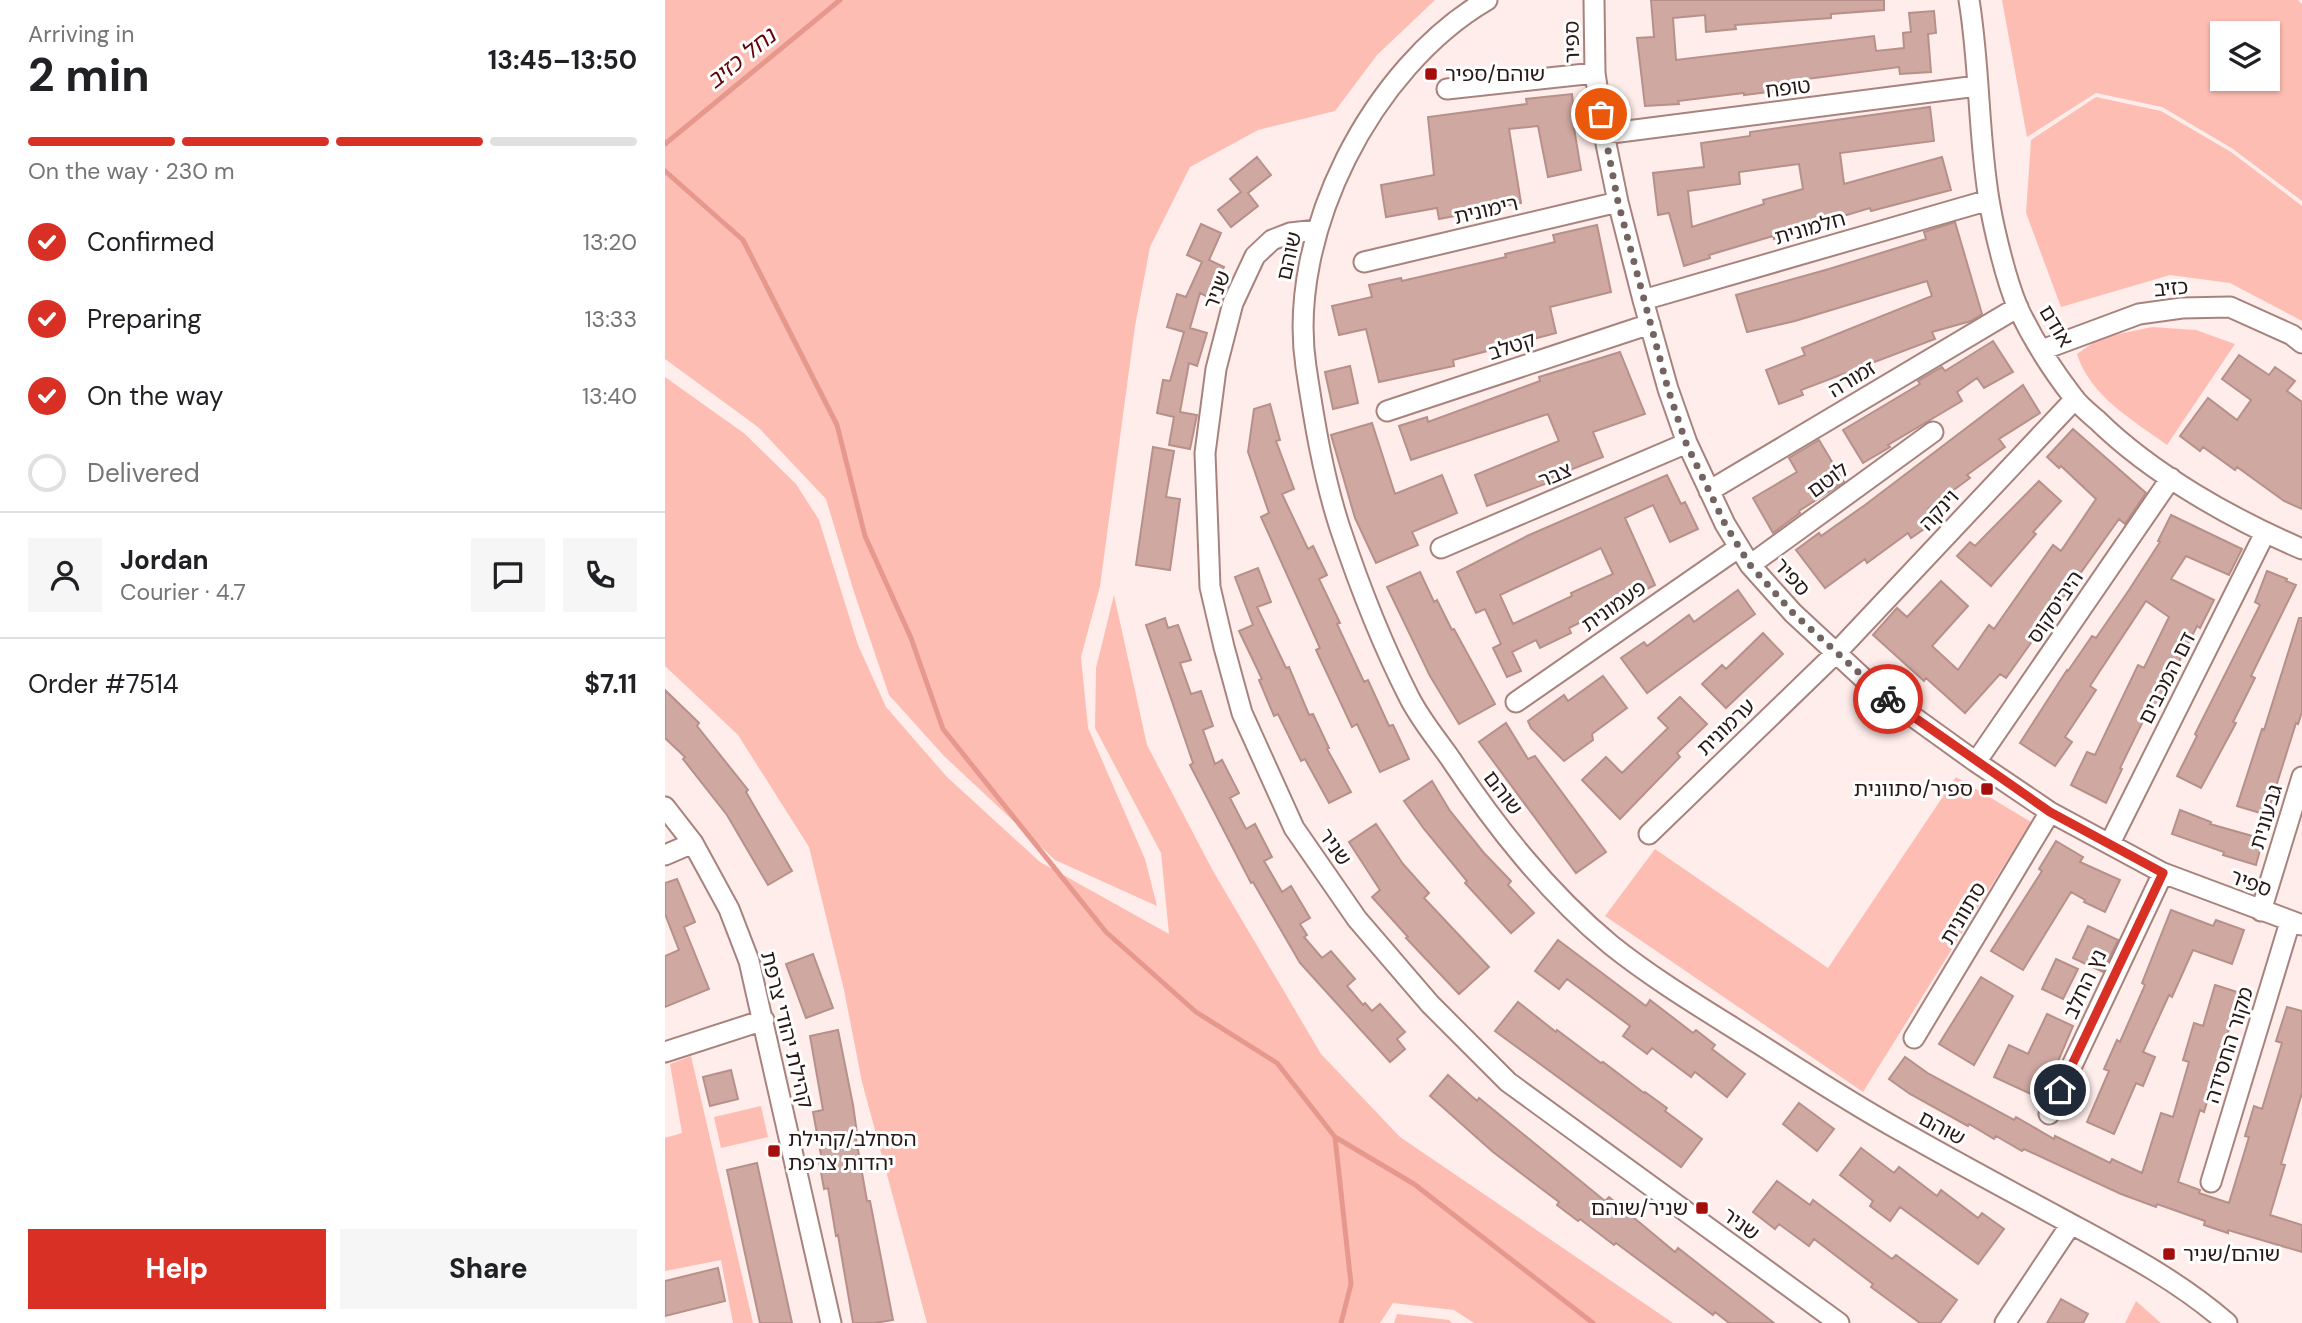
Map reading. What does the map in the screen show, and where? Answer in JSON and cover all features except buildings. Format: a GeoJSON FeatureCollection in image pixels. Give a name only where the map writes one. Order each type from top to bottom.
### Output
{"type":"FeatureCollection","features":[{"type":"Feature","properties":{"kind":"street","name":"שוהם"},"geometry":{"type":"LineString","coordinates":[[1487,0],[1463,14],[1421,54],[1381,100],[1343,165],[1317,230],[1304,292],[1302,339],[1314,419],[1339,524],[1375,622],[1411,701],[1480,803],[1543,882],[1611,945],[1681,995],[1908,1135],[2132,1256],[2176,1283],[2227,1323]]}},
{"type":"Feature","properties":{"kind":"street","name":"ספיר"},"geometry":{"type":"LineString","coordinates":[[1594,0],[1595,73],[1618,202],[1643,300],[1686,443],[1738,548],[1750,565],[1793,613],[1876,690],[2050,812],[2163,873],[2296,923]]}},
{"type":"Feature","properties":{"kind":"street","name":"אודם"},"geometry":{"type":"LineString","coordinates":[[1969,0],[1975,34],[1977,86],[1989,200],[1997,238],[2018,307],[2042,350],[2075,399],[2123,446],[2171,478],[2265,533],[2302,549]]}},
{"type":"Feature","properties":{"kind":"street"},"geometry":{"type":"LineString","coordinates":[[1447,89],[1595,73]]}},
{"type":"Feature","properties":{"kind":"street","name":"טופח"},"geometry":{"type":"LineString","coordinates":[[1605,134],[1977,86]]}},
{"type":"Feature","properties":{"kind":"street","name":"חלמונית"},"geometry":{"type":"LineString","coordinates":[[1643,300],[1989,200]]}},
{"type":"Feature","properties":{"kind":"street","name":"רימונית"},"geometry":{"type":"LineString","coordinates":[[1364,262],[1618,202]]}},
{"type":"Feature","properties":{"kind":"street","name":"שניר"},"geometry":{"type":"LineString","coordinates":[[1317,230],[1281,236],[1272,240],[1255,256],[1233,303],[1216,369],[1205,453],[1210,587],[1224,648],[1242,713],[1294,828],[1366,930],[1430,1004],[1508,1082],[1839,1323]]}},
{"type":"Feature","properties":{"kind":"street","name":"זמורה"},"geometry":{"type":"LineString","coordinates":[[1709,491],[2018,307]]}},
{"type":"Feature","properties":{"kind":"street","name":"כזיב"},"geometry":{"type":"LineString","coordinates":[[2042,350],[2139,314],[2230,307],[2292,335],[2302,343]]}},
{"type":"Feature","properties":{"kind":"street","name":"קטלב"},"geometry":{"type":"LineString","coordinates":[[1387,411],[1650,324]]}},
{"type":"Feature","properties":{"kind":"street","name":"וינקה"},"geometry":{"type":"LineString","coordinates":[[1836,653],[2075,399]]}},
{"type":"Feature","properties":{"kind":"street","name":"לוטם"},"geometry":{"type":"LineString","coordinates":[[1750,565],[1933,432]]}},
{"type":"Feature","properties":{"kind":"street","name":"צבר"},"geometry":{"type":"LineString","coordinates":[[1441,548],[1686,443]]}},
{"type":"Feature","properties":{"kind":"street","name":"היביסקוס"},"geometry":{"type":"LineString","coordinates":[[1976,762],[2171,478]]}},
{"type":"Feature","properties":{"kind":"street","name":"דם המכבים"},"geometry":{"type":"LineString","coordinates":[[2109,843],[2265,533]]}},
{"type":"Feature","properties":{"kind":"street","name":"פעמונית"},"geometry":{"type":"LineString","coordinates":[[1516,702],[1738,548]]}},
{"type":"Feature","properties":{"kind":"street","name":"ערמונית"},"geometry":{"type":"LineString","coordinates":[[1649,834],[1836,653]]}},
{"type":"Feature","properties":{"kind":"street","name":"גבעונית"},"geometry":{"type":"LineString","coordinates":[[2261,911],[2302,777]]}},
{"type":"Feature","properties":{"kind":"street","name":"קהילת יהודי צרפת"},"geometry":{"type":"LineString","coordinates":[[665,807],[692,843],[729,909],[749,961],[831,1323]]}},
{"type":"Feature","properties":{"kind":"street","name":"סתוונית"},"geometry":{"type":"LineString","coordinates":[[1915,1038],[2050,812]]}},
{"type":"Feature","properties":{"kind":"street"},"geometry":{"type":"LineString","coordinates":[[665,855],[692,843]]}},
{"type":"Feature","properties":{"kind":"street","name":"נץ החלב"},"geometry":{"type":"LineString","coordinates":[[2049,1114],[2163,873]]}},
{"type":"Feature","properties":{"kind":"street","name":"מקור החסידה"},"geometry":{"type":"LineString","coordinates":[[2211,1182],[2296,923]]}},
{"type":"Feature","properties":{"kind":"street"},"geometry":{"type":"LineString","coordinates":[[665,1052],[764,1020]]}},
{"type":"Feature","properties":{"kind":"street"},"geometry":{"type":"LineString","coordinates":[[2005,1323],[2071,1224]]}},
{"type":"Feature","properties":{"kind":"shaded area"},"geometry":{"type":"Polygon","coordinates":[[[665,0],[1435,0],[1377,55],[1335,111],[1258,130],[1190,167],[1150,247],[1135,326],[1100,586],[1081,657],[1088,728],[1145,859],[1157,906],[1055,860],[944,756],[889,695],[826,499],[758,427],[665,359],[665,0]]]}},
{"type":"Feature","properties":{"kind":"shaded area"},"geometry":{"type":"Polygon","coordinates":[[[2002,0],[2298,0],[2302,4],[2302,201],[2233,149],[2162,107],[2096,93],[2027,137],[2002,0]]]}},
{"type":"Feature","properties":{"kind":"shaded area"},"geometry":{"type":"Polygon","coordinates":[[[2096,97],[2161,111],[2231,152],[2302,206],[2302,321],[2230,283],[2170,275],[2061,307],[2026,213],[2031,140],[2096,97]]]}},
{"type":"Feature","properties":{"kind":"shaded area"},"geometry":{"type":"Polygon","coordinates":[[[2152,327],[2196,330],[2235,344],[2167,445],[2102,395],[2083,369],[2077,354],[2100,338],[2152,327]]]}},
{"type":"Feature","properties":{"kind":"shaded area"},"geometry":{"type":"Polygon","coordinates":[[[665,377],[745,434],[796,484],[819,520],[858,645],[886,707],[947,777],[1040,862],[1169,934],[1161,853],[1095,728],[1096,668],[1114,595],[1147,745],[1213,871],[1321,1054],[1400,1137],[1673,1323],[1474,1323],[1454,1310],[1393,1303],[1380,1323],[927,1323],[862,1082],[844,990],[809,847],[738,735],[665,666],[665,377]]]}},
{"type":"Feature","properties":{"kind":"shaded area"},"geometry":{"type":"Polygon","coordinates":[[[1956,777],[2031,822],[1863,1092],[1605,916],[1655,849],[1828,968],[1956,777]]]}},
{"type":"Feature","properties":{"kind":"shaded area"},"geometry":{"type":"Polygon","coordinates":[[[691,1056],[753,1323],[733,1323],[721,1260],[665,1271],[665,1138],[682,1133],[670,1064],[691,1056]]]}},
{"type":"Feature","properties":{"kind":"shaded area"},"geometry":{"type":"Polygon","coordinates":[[[761,1106],[768,1137],[721,1148],[714,1117],[761,1106]]]}},
{"type":"Feature","properties":{"kind":"shaded area"},"geometry":{"type":"Polygon","coordinates":[[[2136,1301],[2161,1323],[2125,1323],[2136,1301]]]}},
{"type":"Feature","properties":{"kind":"shaded area"},"geometry":{"type":"Polygon","coordinates":[[[1397,1314],[1449,1320],[1452,1323],[1394,1323],[1397,1314]]]}},
{"type":"Feature","properties":{"kind":"waterway","name":"נחל כזיב"},"geometry":{"type":"LineString","coordinates":[[665,144],[840,0]]}},
{"type":"Feature","properties":{"kind":"waterway"},"geometry":{"type":"LineString","coordinates":[[665,171],[743,240],[837,425],[865,536],[911,638],[943,729],[1106,932],[1196,1012],[1277,1063],[1335,1137],[1414,1184],[1593,1323]]}},
{"type":"Feature","properties":{"kind":"waterway"},"geometry":{"type":"LineString","coordinates":[[1335,1137],[1351,1284],[1341,1323]]}},
{"type":"Feature","properties":{"kind":"way so far"},"geometry":{"type":"LineString","coordinates":[[1601,114],[1618,202],[1668,389],[1686,443],[1725,524],[1750,565],[1793,613],[1888,699]]}},
{"type":"Feature","properties":{"kind":"place","name":"שוהם/ספיר"},"geometry":{"type":"Point","coordinates":[1431,74]}},
{"type":"Feature","properties":{"kind":"place","name":"ספיר/סתוונית"},"geometry":{"type":"Point","coordinates":[1987,789]}},
{"type":"Feature","properties":{"kind":"place","name":"הסחלב/קהילת יהדות צרפת"},"geometry":{"type":"Point","coordinates":[774,1151]}},
{"type":"Feature","properties":{"kind":"place","name":"שניר/שוהם"},"geometry":{"type":"Point","coordinates":[1702,1208]}},
{"type":"Feature","properties":{"kind":"place","name":"שוהם/שניר"},"geometry":{"type":"Point","coordinates":[2169,1254]}},
{"type":"Feature","properties":{"kind":"route"},"geometry":{"type":"LineString","coordinates":[[1888,699],[2050,812],[2163,873],[2060,1090]]}}]}
